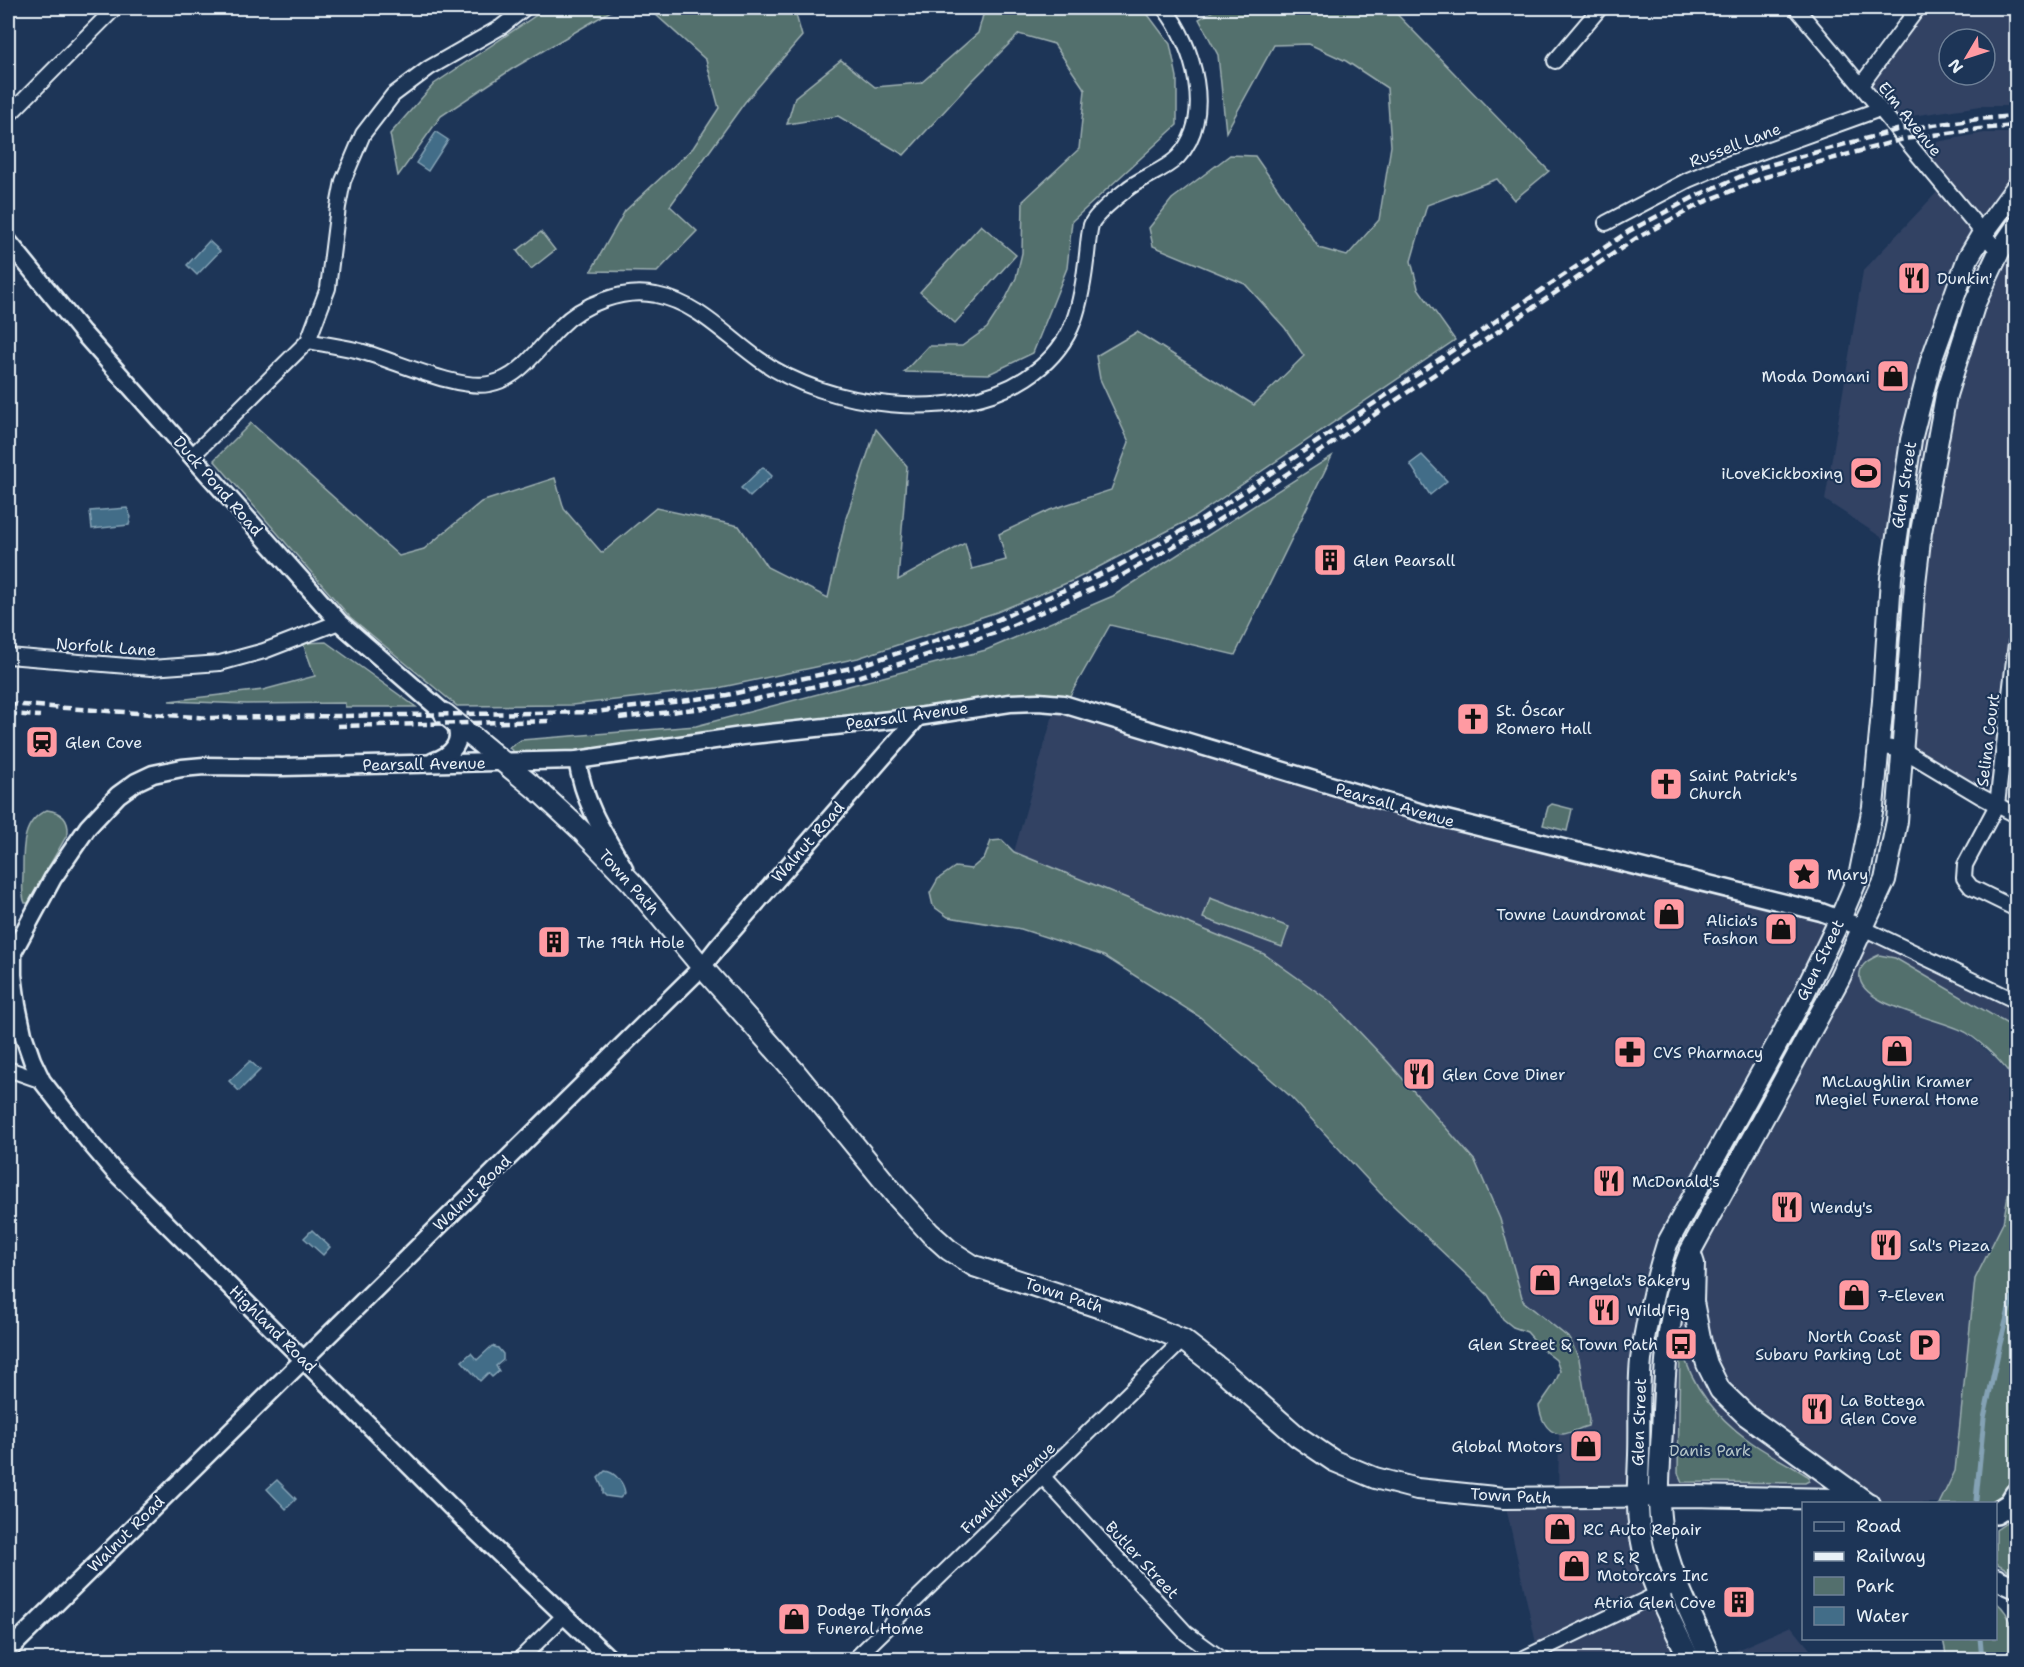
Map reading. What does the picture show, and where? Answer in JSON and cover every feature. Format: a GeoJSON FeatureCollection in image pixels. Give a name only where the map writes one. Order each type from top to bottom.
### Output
{"type":"FeatureCollection","features":[{"type":"Feature","properties":{"kind":"main road","name":"Glen Street"},"geometry":{"type":"LineString","coordinates":[[1690,1659],[1658,1593],[1641,1538],[1637,1496],[1641,1361],[1652,1295],[1667,1244],[1798,1006],[1860,872],[1869,837],[1879,746],[1892,568],[1911,440],[1931,361],[1948,308],[1968,258],[2016,188]]}},
{"type":"Feature","properties":{"kind":"main road","name":"Glen Street"},"geometry":{"type":"LineString","coordinates":[[1711,1659],[1678,1584],[1662,1533],[1658,1496],[1665,1368],[1671,1311],[1690,1252],[1839,979],[1885,880],[1897,821],[1917,559],[1946,395],[1975,303],[1999,252],[2016,227]]}},
{"type":"Feature","properties":{"kind":"main road","name":"Town Path"},"geometry":{"type":"LineString","coordinates":[[450,719],[542,794],[584,833],[633,884],[702,967],[796,1073],[897,1197],[950,1251],[974,1266],[1128,1317],[1183,1340],[1224,1372],[1297,1437],[1334,1461],[1375,1478],[1417,1489],[1504,1498],[1658,1496],[1836,1499],[1861,1502]]}},
{"type":"Feature","properties":{"kind":"main road"},"geometry":{"type":"LineString","coordinates":[[1711,1164],[1731,1176]]}},
{"type":"Feature","properties":{"kind":"main road","name":"Town Path"},"geometry":{"type":"LineString","coordinates":[[1690,1252],[1694,1264],[1693,1302],[1701,1342],[1707,1364],[1720,1390],[1747,1416],[1868,1502]]}},
{"type":"Feature","properties":{"kind":"main road"},"geometry":{"type":"LineString","coordinates":[[1652,1295],[1701,1342]]}},
{"type":"Feature","properties":{"kind":"main road"},"geometry":{"type":"LineString","coordinates":[[1997,1512],[2010,1504],[2016,1494]]}},
{"type":"Feature","properties":{"kind":"main road"},"geometry":{"type":"LineString","coordinates":[[1997,1580],[2016,1588]]}},
{"type":"Feature","properties":{"kind":"street"},"geometry":{"type":"LineString","coordinates":[[8,116],[115,8]]}},
{"type":"Feature","properties":{"kind":"street"},"geometry":{"type":"LineString","coordinates":[[192,456],[308,341],[328,288],[343,181],[363,134],[393,94],[429,68],[501,27],[525,8]]}},
{"type":"Feature","properties":{"kind":"street"},"geometry":{"type":"LineString","coordinates":[[308,341],[360,351],[448,379],[487,385],[502,380],[523,368],[577,312],[612,298],[640,293],[682,302],[763,362],[793,378],[830,393],[883,405],[922,405],[968,401],[1003,390],[1027,378],[1049,359],[1070,330],[1082,300],[1091,222],[1128,188],[1152,175],[1178,156],[1191,134],[1199,104],[1196,79],[1185,43],[1164,8]]}},
{"type":"Feature","properties":{"kind":"street"},"geometry":{"type":"LineString","coordinates":[[1555,61],[1600,8]]}},
{"type":"Feature","properties":{"kind":"street","name":"Elm Avenue"},"geometry":{"type":"LineString","coordinates":[[1796,8],[1999,252]]}},
{"type":"Feature","properties":{"kind":"street"},"geometry":{"type":"LineString","coordinates":[[1861,85],[1918,8]]}},
{"type":"Feature","properties":{"kind":"street","name":"Russell Lane"},"geometry":{"type":"LineString","coordinates":[[1606,223],[1688,180],[1719,167],[1880,109]]}},
{"type":"Feature","properties":{"kind":"street","name":"Duck Pond Road"},"geometry":{"type":"LineString","coordinates":[[8,241],[82,332],[339,622],[450,719]]}},
{"type":"Feature","properties":{"kind":"street","name":"Norfolk Lane"},"geometry":{"type":"LineString","coordinates":[[8,656],[151,668],[220,663],[264,651],[339,622]]}},
{"type":"Feature","properties":{"kind":"street","name":"Selina Court"},"geometry":{"type":"LineString","coordinates":[[1997,805],[2016,643]]}},
{"type":"Feature","properties":{"kind":"street","name":"Pearsall Avenue"},"geometry":{"type":"LineString","coordinates":[[10,956],[53,878],[88,827],[118,795],[136,782],[158,773],[204,766],[282,767],[577,760],[741,736],[918,717],[1010,703],[1038,702],[1063,704],[1426,814],[1821,912],[1863,928]]}},
{"type":"Feature","properties":{"kind":"street","name":"Walnut Road"},"geometry":{"type":"LineString","coordinates":[[8,1651],[702,967],[918,717]]}},
{"type":"Feature","properties":{"kind":"street"},"geometry":{"type":"LineString","coordinates":[[418,764],[441,759],[452,752],[459,735],[450,719]]}},
{"type":"Feature","properties":{"kind":"street"},"geometry":{"type":"LineString","coordinates":[[1879,746],[1903,750],[2016,815]]}},
{"type":"Feature","properties":{"kind":"street"},"geometry":{"type":"LineString","coordinates":[[577,760],[589,806],[633,884]]}},
{"type":"Feature","properties":{"kind":"street"},"geometry":{"type":"LineString","coordinates":[[1997,805],[1965,866],[1964,878],[1971,887],[2016,909]]}},
{"type":"Feature","properties":{"kind":"street"},"geometry":{"type":"LineString","coordinates":[[1863,928],[2016,1001]]}},
{"type":"Feature","properties":{"kind":"street","name":"Highland Road"},"geometry":{"type":"LineString","coordinates":[[10,956],[23,1034],[42,1081],[113,1170],[466,1522],[611,1659]]}},
{"type":"Feature","properties":{"kind":"street"},"geometry":{"type":"LineString","coordinates":[[8,1069],[42,1081]]}},
{"type":"Feature","properties":{"kind":"street","name":"Franklin Avenue"},"geometry":{"type":"LineString","coordinates":[[854,1659],[1183,1340]]}},
{"type":"Feature","properties":{"kind":"street","name":"Butler Street"},"geometry":{"type":"LineString","coordinates":[[1043,1477],[1186,1632],[1223,1659]]}},
{"type":"Feature","properties":{"kind":"street"},"geometry":{"type":"LineString","coordinates":[[1520,1659],[1678,1584]]}},
{"type":"Feature","properties":{"kind":"street"},"geometry":{"type":"LineString","coordinates":[[519,1659],[565,1615]]}},
{"type":"Feature","properties":{"kind":"shaded area"},"geometry":{"type":"Polygon","coordinates":[[[1920,8],[2016,8],[2016,106],[1981,106],[1891,119],[1868,87],[1920,8]]]}},
{"type":"Feature","properties":{"kind":"shaded area"},"geometry":{"type":"Polygon","coordinates":[[[1984,133],[2016,133],[2016,602],[1994,800],[1894,743],[1898,647],[1909,545],[1887,541],[1825,500],[1863,271],[1940,189],[1905,148],[1984,133]]]}},
{"type":"Feature","properties":{"kind":"shaded area"},"geometry":{"type":"Polygon","coordinates":[[[1056,704],[1426,814],[1851,919],[2016,999],[2016,1029],[1895,958],[1911,1013],[1966,1032],[1995,1058],[2016,1083],[2016,1151],[2003,1223],[1975,1279],[1955,1471],[1940,1502],[1637,1497],[1641,1538],[1687,1659],[1512,1659],[1537,1648],[1504,1498],[1558,1499],[1559,1433],[1566,1434],[1588,1426],[1589,1420],[1579,1359],[1570,1339],[1523,1301],[1500,1219],[1475,1161],[1330,1001],[1264,954],[1014,852],[1056,704]]]}},
{"type":"Feature","properties":{"kind":"shaded area"},"geometry":{"type":"Polygon","coordinates":[[[1791,1626],[1818,1659],[1714,1660],[1791,1626]]]}},
{"type":"Feature","properties":{"kind":"green space"},"geometry":{"type":"Polygon","coordinates":[[[547,8],[616,8],[512,69],[441,116],[398,176],[390,134],[434,84],[547,8]]]}},
{"type":"Feature","properties":{"kind":"green space"},"geometry":{"type":"Polygon","coordinates":[[[633,8],[794,8],[802,36],[745,102],[670,206],[697,231],[657,272],[591,271],[625,211],[693,148],[719,108],[706,60],[656,15],[633,8]]]}},
{"type":"Feature","properties":{"kind":"green space"},"geometry":{"type":"Polygon","coordinates":[[[985,8],[1143,8],[1170,44],[1177,77],[1177,125],[1072,221],[1067,268],[1033,353],[989,374],[904,372],[928,346],[962,346],[987,328],[1004,302],[1016,278],[1022,253],[1023,201],[1079,149],[1085,90],[1054,44],[1019,34],[904,155],[838,116],[787,124],[795,97],[841,60],[875,87],[921,83],[978,33],[985,8]]]}},
{"type":"Feature","properties":{"kind":"green space"},"geometry":{"type":"Polygon","coordinates":[[[1218,8],[1391,8],[1549,171],[1514,200],[1497,179],[1427,205],[1411,261],[1418,288],[1455,340],[1194,517],[1074,580],[997,612],[858,658],[718,688],[572,705],[457,706],[350,617],[214,460],[251,423],[399,556],[424,549],[481,502],[555,478],[564,509],[602,553],[656,508],[739,526],[767,567],[828,598],[846,518],[876,429],[907,466],[898,580],[965,543],[972,569],[1006,560],[999,534],[1050,510],[1111,490],[1129,442],[1100,379],[1096,356],[1137,332],[1254,405],[1304,356],[1285,328],[1245,284],[1153,246],[1149,228],[1172,199],[1230,155],[1255,156],[1319,248],[1347,256],[1379,220],[1391,146],[1387,88],[1346,61],[1309,44],[1274,45],[1226,132],[1218,55],[1199,19],[1218,8]]]}},
{"type":"Feature","properties":{"kind":"green space"},"geometry":{"type":"Polygon","coordinates":[[[981,225],[1016,255],[955,323],[920,292],[981,225]]]}},
{"type":"Feature","properties":{"kind":"green space"},"geometry":{"type":"Polygon","coordinates":[[[541,232],[555,250],[531,269],[517,251],[541,232]]]}},
{"type":"Feature","properties":{"kind":"green space"},"geometry":{"type":"Polygon","coordinates":[[[1332,456],[1235,655],[1110,625],[1064,706],[1056,704],[586,758],[517,754],[509,748],[521,740],[696,726],[986,650],[1113,596],[1332,456]]]}},
{"type":"Feature","properties":{"kind":"green space"},"geometry":{"type":"Polygon","coordinates":[[[326,642],[416,707],[345,707],[345,703],[246,704],[169,701],[263,690],[315,676],[303,643],[326,642]]]}},
{"type":"Feature","properties":{"kind":"green space"},"geometry":{"type":"Polygon","coordinates":[[[1552,804],[1572,809],[1567,831],[1543,825],[1548,807],[1552,804]]]}},
{"type":"Feature","properties":{"kind":"green space"},"geometry":{"type":"Polygon","coordinates":[[[47,810],[63,817],[68,833],[28,903],[25,903],[22,889],[25,837],[32,821],[47,810]]]}},
{"type":"Feature","properties":{"kind":"green space"},"geometry":{"type":"Polygon","coordinates":[[[1002,840],[1014,852],[1264,954],[1330,1001],[1388,1062],[1475,1161],[1500,1219],[1523,1301],[1570,1339],[1579,1359],[1588,1426],[1563,1434],[1549,1429],[1543,1421],[1539,1406],[1555,1383],[1560,1371],[1556,1360],[1542,1349],[1527,1332],[1513,1327],[1503,1319],[1488,1295],[1380,1193],[1290,1096],[1200,1017],[1104,956],[1021,929],[948,917],[933,906],[930,893],[938,879],[955,867],[971,869],[985,857],[991,841],[1002,840]]]}},
{"type":"Feature","properties":{"kind":"green space"},"geometry":{"type":"Polygon","coordinates":[[[1210,898],[1289,927],[1282,947],[1203,918],[1210,898]]]}},
{"type":"Feature","properties":{"kind":"green space"},"geometry":{"type":"Polygon","coordinates":[[[1879,955],[1895,958],[2016,1029],[2016,1083],[1994,1056],[1967,1033],[1903,1010],[1871,994],[1862,984],[1860,973],[1864,964],[1879,955]]]}},
{"type":"Feature","properties":{"kind":"green space"},"geometry":{"type":"Polygon","coordinates":[[[2016,1151],[2016,1475],[2004,1500],[1997,1504],[1940,1502],[1955,1471],[1975,1279],[2003,1223],[2016,1151]]]}},
{"type":"Feature","properties":{"kind":"green space","name":"Danis Park"},"geometry":{"type":"Polygon","coordinates":[[[1680,1350],[1683,1350],[1699,1388],[1716,1411],[1736,1431],[1809,1477],[1809,1481],[1805,1483],[1682,1482],[1678,1473],[1680,1350]]]}},
{"type":"Feature","properties":{"kind":"green space"},"geometry":{"type":"Polygon","coordinates":[[[2011,1520],[2015,1522],[2011,1572],[1997,1564],[1997,1529],[2011,1520]]]}},
{"type":"Feature","properties":{"kind":"green space"},"geometry":{"type":"Polygon","coordinates":[[[1997,1603],[2002,1607],[2013,1628],[2016,1659],[1947,1659],[1943,1640],[1997,1640],[1997,1603]]]}},
{"type":"Feature","properties":{"kind":"water"},"geometry":{"type":"Polygon","coordinates":[[[436,132],[448,140],[428,171],[416,163],[436,132]]]}},
{"type":"Feature","properties":{"kind":"water"},"geometry":{"type":"Polygon","coordinates":[[[209,241],[220,251],[197,275],[187,265],[209,241]]]}},
{"type":"Feature","properties":{"kind":"water"},"geometry":{"type":"Polygon","coordinates":[[[1422,455],[1447,481],[1430,495],[1410,464],[1422,455]]]}},
{"type":"Feature","properties":{"kind":"water"},"geometry":{"type":"Polygon","coordinates":[[[763,467],[772,476],[750,497],[741,488],[763,467]]]}},
{"type":"Feature","properties":{"kind":"water"},"geometry":{"type":"Polygon","coordinates":[[[127,508],[131,517],[129,525],[92,529],[90,511],[127,508]]]}},
{"type":"Feature","properties":{"kind":"water"},"geometry":{"type":"Polygon","coordinates":[[[250,1061],[260,1070],[239,1091],[229,1081],[250,1061]]]}},
{"type":"Feature","properties":{"kind":"water"},"geometry":{"type":"Polygon","coordinates":[[[312,1230],[330,1247],[323,1255],[304,1238],[312,1230]]]}},
{"type":"Feature","properties":{"kind":"water"},"geometry":{"type":"Polygon","coordinates":[[[492,1346],[498,1348],[503,1354],[503,1360],[496,1366],[499,1371],[492,1377],[488,1373],[480,1381],[462,1361],[471,1353],[477,1360],[492,1346]]]}},
{"type":"Feature","properties":{"kind":"water"},"geometry":{"type":"Polygon","coordinates":[[[605,1471],[615,1476],[623,1485],[625,1493],[620,1498],[606,1496],[603,1493],[598,1478],[605,1471]]]}},
{"type":"Feature","properties":{"kind":"water"},"geometry":{"type":"Polygon","coordinates":[[[277,1480],[296,1499],[286,1509],[267,1489],[277,1480]]]}},
{"type":"Feature","properties":{"kind":"waterway"},"geometry":{"type":"LineString","coordinates":[[1976,1500],[1984,1418],[2016,1282]]}},
{"type":"Feature","properties":{"kind":"waterway"},"geometry":{"type":"LineString","coordinates":[[1980,1640],[1982,1660]]}},
{"type":"Feature","properties":{"kind":"railway"},"geometry":{"type":"LineString","coordinates":[[8,704],[210,718],[596,712],[727,695],[855,667],[990,623],[1114,568],[1203,519],[1629,231],[1698,195],[1762,167],[1897,130],[2016,116]]}},
{"type":"Feature","properties":{"kind":"railway"},"geometry":{"type":"LineString","coordinates":[[619,718],[729,705],[858,677],[995,633],[1121,576],[1208,527],[1635,239],[1702,203],[1765,177],[1904,139],[2016,126]]}},
{"type":"Feature","properties":{"kind":"railway"},"geometry":{"type":"LineString","coordinates":[[8,714],[40,716]]}},
{"type":"Feature","properties":{"kind":"railway"},"geometry":{"type":"LineString","coordinates":[[337,726],[553,721]]}},
{"type":"Feature","properties":{"kind":"place","name":"Dunkin'"},"geometry":{"type":"Point","coordinates":[1914,278]}},
{"type":"Feature","properties":{"kind":"place","name":"Moda Domani"},"geometry":{"type":"Point","coordinates":[1893,376]}},
{"type":"Feature","properties":{"kind":"place","name":"iLoveKickboxing"},"geometry":{"type":"Point","coordinates":[1866,473]}},
{"type":"Feature","properties":{"kind":"place","name":"Glen Pearsall"},"geometry":{"type":"Point","coordinates":[1330,560]}},
{"type":"Feature","properties":{"kind":"place","name":"St. Óscar Romero Hall"},"geometry":{"type":"Point","coordinates":[1473,719]}},
{"type":"Feature","properties":{"kind":"place","name":"Glen Cove"},"geometry":{"type":"Point","coordinates":[42,742]}},
{"type":"Feature","properties":{"kind":"place","name":"Saint Patrick's Church"},"geometry":{"type":"Point","coordinates":[1666,784]}},
{"type":"Feature","properties":{"kind":"place","name":"Mary"},"geometry":{"type":"Point","coordinates":[1804,874]}},
{"type":"Feature","properties":{"kind":"place","name":"Towne Laundromat"},"geometry":{"type":"Point","coordinates":[1669,914]}},
{"type":"Feature","properties":{"kind":"place","name":"Alicia's Fashon"},"geometry":{"type":"Point","coordinates":[1781,929]}},
{"type":"Feature","properties":{"kind":"place","name":"The 19th Hole"},"geometry":{"type":"Point","coordinates":[554,942]}},
{"type":"Feature","properties":{"kind":"place","name":"McLaughlin Kramer Megiel Funeral Home"},"geometry":{"type":"Point","coordinates":[1897,1051]}},
{"type":"Feature","properties":{"kind":"place","name":"CVS Pharmacy"},"geometry":{"type":"Point","coordinates":[1630,1052]}},
{"type":"Feature","properties":{"kind":"place","name":"Glen Cove Diner"},"geometry":{"type":"Point","coordinates":[1419,1074]}},
{"type":"Feature","properties":{"kind":"place","name":"McDonald's"},"geometry":{"type":"Point","coordinates":[1609,1181]}},
{"type":"Feature","properties":{"kind":"place","name":"Wendy's"},"geometry":{"type":"Point","coordinates":[1787,1207]}},
{"type":"Feature","properties":{"kind":"place","name":"Sal's Pizza"},"geometry":{"type":"Point","coordinates":[1886,1245]}},
{"type":"Feature","properties":{"kind":"place","name":"Angela's Bakery"},"geometry":{"type":"Point","coordinates":[1545,1280]}},
{"type":"Feature","properties":{"kind":"place","name":"7-Eleven"},"geometry":{"type":"Point","coordinates":[1854,1295]}},
{"type":"Feature","properties":{"kind":"place","name":"Wild Fig"},"geometry":{"type":"Point","coordinates":[1604,1310]}},
{"type":"Feature","properties":{"kind":"place","name":"Glen Street & Town Path"},"geometry":{"type":"Point","coordinates":[1681,1344]}},
{"type":"Feature","properties":{"kind":"place","name":"North Coast Subaru Parking Lot"},"geometry":{"type":"Point","coordinates":[1925,1345]}},
{"type":"Feature","properties":{"kind":"place","name":"La Bottega Glen Cove"},"geometry":{"type":"Point","coordinates":[1817,1409]}},
{"type":"Feature","properties":{"kind":"place","name":"Global Motors"},"geometry":{"type":"Point","coordinates":[1586,1446]}},
{"type":"Feature","properties":{"kind":"place","name":"RC Auto Repair"},"geometry":{"type":"Point","coordinates":[1560,1529]}},
{"type":"Feature","properties":{"kind":"place","name":"R & R Motorcars Inc"},"geometry":{"type":"Point","coordinates":[1574,1566]}},
{"type":"Feature","properties":{"kind":"place","name":"Atria Glen Cove"},"geometry":{"type":"Point","coordinates":[1739,1602]}},
{"type":"Feature","properties":{"kind":"place","name":"Dodge Thomas Funeral Home"},"geometry":{"type":"Point","coordinates":[794,1619]}}]}
